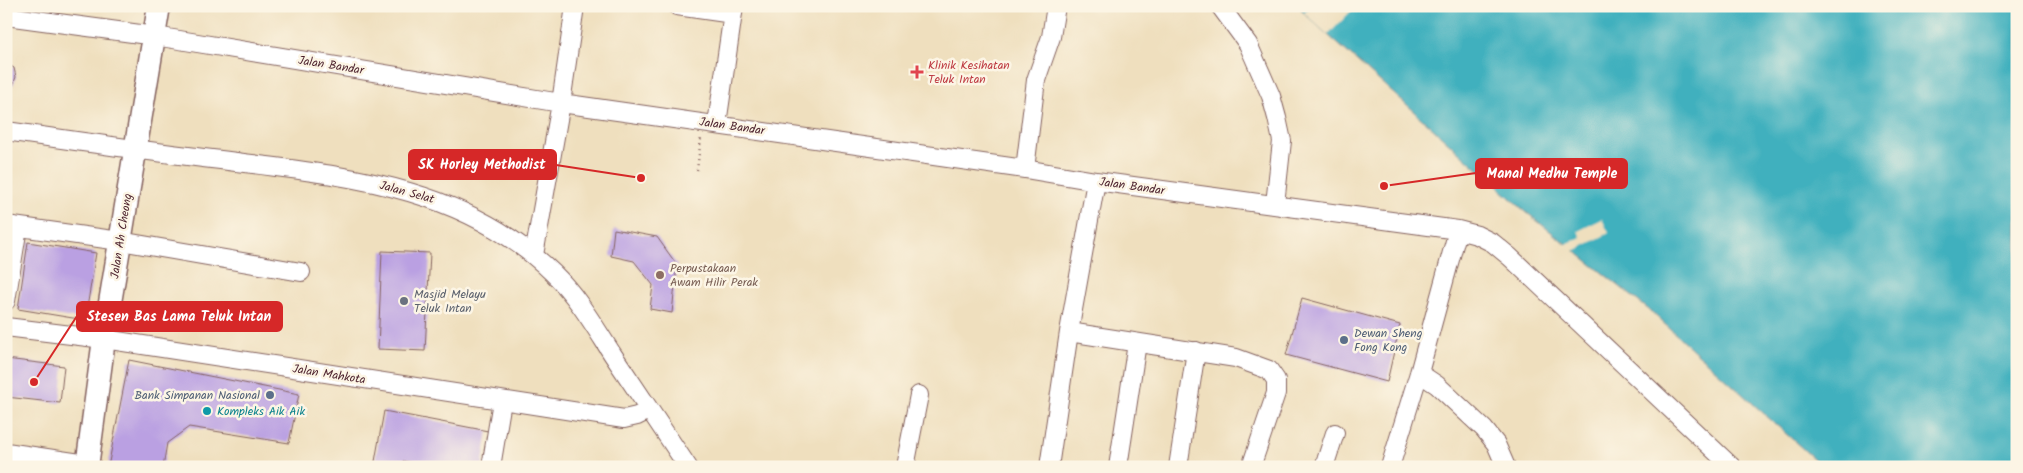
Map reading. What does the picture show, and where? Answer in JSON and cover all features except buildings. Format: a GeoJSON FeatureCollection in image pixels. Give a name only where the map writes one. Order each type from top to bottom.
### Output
{"type":"FeatureCollection","features":[{"type":"Feature","properties":{"kind":"main road","name":"Jalan Ah Cheong"},"geometry":{"type":"LineString","coordinates":[[87,465],[104,340],[159,6]]}},
{"type":"Feature","properties":{"kind":"street"},"geometry":{"type":"LineString","coordinates":[[534,255],[561,103],[575,6]]}},
{"type":"Feature","properties":{"kind":"street"},"geometry":{"type":"LineString","coordinates":[[677,6],[733,10],[710,123]]}},
{"type":"Feature","properties":{"kind":"street"},"geometry":{"type":"LineString","coordinates":[[1025,169],[1036,80],[1051,37],[1056,6]]}},
{"type":"Feature","properties":{"kind":"street"},"geometry":{"type":"LineString","coordinates":[[1220,6],[1248,44],[1271,96],[1282,142],[1275,204]]}},
{"type":"Feature","properties":{"kind":"street","name":"Jalan Bandar"},"geometry":{"type":"LineString","coordinates":[[6,16],[155,36],[561,103],[710,123],[1096,181],[1458,230],[1477,235],[1493,243],[1510,257],[1732,467]]}},
{"type":"Feature","properties":{"kind":"street","name":"Jalan Selat"},"geometry":{"type":"LineString","coordinates":[[6,131],[135,150],[340,175],[410,190],[440,201],[484,222],[516,241],[534,255],[555,274],[575,298],[688,467]]}},
{"type":"Feature","properties":{"kind":"street"},"geometry":{"type":"LineString","coordinates":[[1048,467],[1069,332],[1096,181]]}},
{"type":"Feature","properties":{"kind":"street"},"geometry":{"type":"LineString","coordinates":[[6,301],[12,226],[120,241],[301,272]]}},
{"type":"Feature","properties":{"kind":"street"},"geometry":{"type":"LineString","coordinates":[[1390,467],[1419,373],[1458,230]]}},
{"type":"Feature","properties":{"kind":"street","name":"Jalan Mahkota"},"geometry":{"type":"LineString","coordinates":[[6,327],[104,340],[624,419],[649,410]]}},
{"type":"Feature","properties":{"kind":"street"},"geometry":{"type":"LineString","coordinates":[[1069,332],[1236,358],[1269,370],[1276,380],[1276,393],[1251,467]]}},
{"type":"Feature","properties":{"kind":"street"},"geometry":{"type":"LineString","coordinates":[[1118,467],[1137,342]]}},
{"type":"Feature","properties":{"kind":"street"},"geometry":{"type":"LineString","coordinates":[[1178,467],[1196,351]]}},
{"type":"Feature","properties":{"kind":"street"},"geometry":{"type":"LineString","coordinates":[[1419,373],[1437,385],[1484,428],[1496,444],[1506,467]]}},
{"type":"Feature","properties":{"kind":"street"},"geometry":{"type":"LineString","coordinates":[[904,467],[919,395]]}},
{"type":"Feature","properties":{"kind":"street"},"geometry":{"type":"LineString","coordinates":[[492,467],[502,401]]}},
{"type":"Feature","properties":{"kind":"street"},"geometry":{"type":"LineString","coordinates":[[1324,467],[1335,433]]}},
{"type":"Feature","properties":{"kind":"street"},"geometry":{"type":"LineString","coordinates":[[6,452],[87,465]]}},
{"type":"Feature","properties":{"kind":"path"},"geometry":{"type":"LineString","coordinates":[[697,170],[710,123]]}},
{"type":"Feature","properties":{"kind":"water"},"geometry":{"type":"Polygon","coordinates":[[[1299,6],[2017,6],[2017,467],[1823,467],[1648,309],[1526,212],[1328,35],[1299,6]]]}},
{"type":"Feature","properties":{"kind":"pier"},"geometry":{"type":"Polygon","coordinates":[[[1311,6],[1356,6],[1328,35],[1304,13],[1311,6]]]}},
{"type":"Feature","properties":{"kind":"pier"},"geometry":{"type":"Polygon","coordinates":[[[1602,219],[1609,233],[1572,252],[1564,245],[1581,237],[1578,231],[1602,219]]]}},
{"type":"Feature","properties":{"kind":"place","name":"Klinik Kesihatan Teluk Intan"},"geometry":{"type":"Point","coordinates":[917,72]}},
{"type":"Feature","properties":{"kind":"place","name":"SK Horley Methodist"},"geometry":{"type":"Point","coordinates":[641,178]}},
{"type":"Feature","properties":{"kind":"place","name":"Manal Medhu Temple"},"geometry":{"type":"Point","coordinates":[1384,186]}},
{"type":"Feature","properties":{"kind":"place","name":"Perpustakaan Awam Hilir Perak"},"geometry":{"type":"Point","coordinates":[660,275]}},
{"type":"Feature","properties":{"kind":"place","name":"Masjid Melayu Teluk Intan"},"geometry":{"type":"Point","coordinates":[404,301]}},
{"type":"Feature","properties":{"kind":"place","name":"Dewan Sheng Fong Kong"},"geometry":{"type":"Point","coordinates":[1344,340]}},
{"type":"Feature","properties":{"kind":"place","name":"Stesen Bas Lama Teluk Intan"},"geometry":{"type":"Point","coordinates":[34,382]}},
{"type":"Feature","properties":{"kind":"place","name":"Bank Simpanan Nasional"},"geometry":{"type":"Point","coordinates":[270,395]}},
{"type":"Feature","properties":{"kind":"place","name":"Kompleks Aik Aik"},"geometry":{"type":"Point","coordinates":[207,411]}}]}
